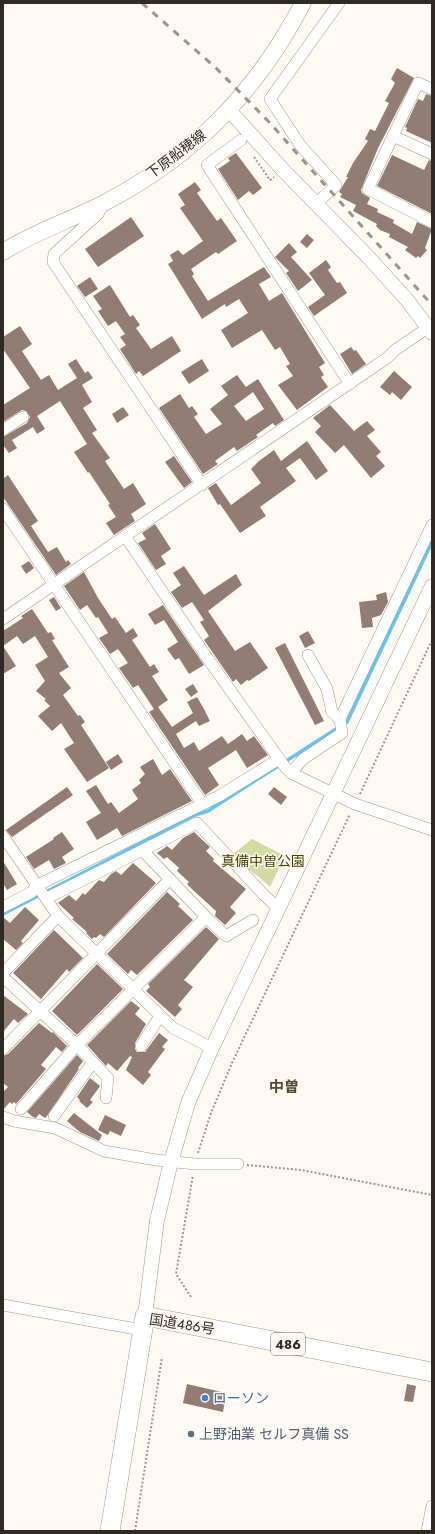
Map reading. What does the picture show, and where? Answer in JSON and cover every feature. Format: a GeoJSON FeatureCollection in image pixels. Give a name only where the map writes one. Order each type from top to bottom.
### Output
{"type":"FeatureCollection","features":[{"type":"Feature","properties":{"kind":"highway","name":"国道486号"},"geometry":{"type":"LineString","coordinates":[[110,1531],[144,1323],[432,1372]]}},
{"type":"Feature","properties":{"kind":"main road","name":"下原船穂線"},"geometry":{"type":"LineString","coordinates":[[4,254],[104,203],[176,158],[229,110],[264,67],[303,3]]}},
{"type":"Feature","properties":{"kind":"street"},"geometry":{"type":"LineString","coordinates":[[317,203],[336,185],[300,145],[270,99],[339,3]]}},
{"type":"Feature","properties":{"kind":"street"},"geometry":{"type":"LineString","coordinates":[[432,89],[418,83],[368,189],[432,222]]}},
{"type":"Feature","properties":{"kind":"street"},"geometry":{"type":"LineString","coordinates":[[3,619],[388,358],[395,350],[431,328],[407,300],[317,203],[283,170],[229,110]]}},
{"type":"Feature","properties":{"kind":"street"},"geometry":{"type":"LineString","coordinates":[[393,136],[432,154]]}},
{"type":"Feature","properties":{"kind":"street"},"geometry":{"type":"LineString","coordinates":[[241,140],[207,165],[350,384]]}},
{"type":"Feature","properties":{"kind":"street"},"geometry":{"type":"LineString","coordinates":[[104,203],[98,214],[54,254],[53,262],[202,485]]}},
{"type":"Feature","properties":{"kind":"street"},"geometry":{"type":"LineString","coordinates":[[3,430],[23,417]]}},
{"type":"Feature","properties":{"kind":"street"},"geometry":{"type":"LineString","coordinates":[[3,509],[199,799],[200,805]]}},
{"type":"Feature","properties":{"kind":"street"},"geometry":{"type":"LineString","coordinates":[[340,723],[432,525]]}},
{"type":"Feature","properties":{"kind":"street"},"geometry":{"type":"LineString","coordinates":[[125,536],[208,659],[284,765],[355,804],[432,830]]}},
{"type":"Feature","properties":{"kind":"street"},"geometry":{"type":"LineString","coordinates":[[3,1305],[144,1323],[157,1220],[171,1162],[188,1103],[212,1048],[278,908],[432,586]]}},
{"type":"Feature","properties":{"kind":"street"},"geometry":{"type":"LineString","coordinates":[[41,893],[200,805],[284,765],[302,759],[342,733],[340,723],[332,712],[327,689],[308,655]]}},
{"type":"Feature","properties":{"kind":"street"},"geometry":{"type":"LineString","coordinates":[[3,907],[32,892],[41,893],[142,850],[197,822],[264,896],[278,908]]}},
{"type":"Feature","properties":{"kind":"street"},"geometry":{"type":"LineString","coordinates":[[3,836],[58,916],[132,990],[173,1028],[212,1048]]}},
{"type":"Feature","properties":{"kind":"street"},"geometry":{"type":"LineString","coordinates":[[142,850],[226,936],[253,920]]}},
{"type":"Feature","properties":{"kind":"street"},"geometry":{"type":"LineString","coordinates":[[3,1049],[170,879]]}},
{"type":"Feature","properties":{"kind":"street"},"geometry":{"type":"LineString","coordinates":[[3,973],[58,916]]}},
{"type":"Feature","properties":{"kind":"street"},"geometry":{"type":"LineString","coordinates":[[21,1109],[77,1045],[206,917]]}},
{"type":"Feature","properties":{"kind":"street"},"geometry":{"type":"LineString","coordinates":[[3,977],[77,1045],[108,1078],[106,1098]]}},
{"type":"Feature","properties":{"kind":"street"},"geometry":{"type":"LineString","coordinates":[[141,1046],[160,1016]]}},
{"type":"Feature","properties":{"kind":"street"},"geometry":{"type":"LineString","coordinates":[[54,1116],[93,1062]]}},
{"type":"Feature","properties":{"kind":"street"},"geometry":{"type":"LineString","coordinates":[[3,1117],[14,1121],[55,1128],[104,1151],[171,1162],[195,1164],[238,1164]]}},
{"type":"Feature","properties":{"kind":"street"},"geometry":{"type":"LineString","coordinates":[[427,1531],[432,1506]]}},
{"type":"Feature","properties":{"kind":"path"},"geometry":{"type":"LineString","coordinates":[[358,799],[432,640]]}},
{"type":"Feature","properties":{"kind":"path"},"geometry":{"type":"LineString","coordinates":[[191,1297],[176,1274],[195,1164],[211,1112],[232,1063],[352,809]]}},
{"type":"Feature","properties":{"kind":"path"},"geometry":{"type":"LineString","coordinates":[[238,1164],[301,1170],[432,1194]]}},
{"type":"Feature","properties":{"kind":"path"},"geometry":{"type":"LineString","coordinates":[[135,1531],[162,1357]]}},
{"type":"Feature","properties":{"kind":"green space","name":"真備中曽公園"},"geometry":{"type":"Polygon","coordinates":[[[252,839],[285,856],[270,887],[232,855],[252,839]]]}},
{"type":"Feature","properties":{"kind":"building"},"geometry":{"type":"Polygon","coordinates":[[[397,68],[414,78],[378,148],[361,190],[362,193],[370,198],[367,204],[378,209],[377,212],[394,220],[393,223],[412,234],[417,222],[432,229],[425,248],[427,250],[420,258],[418,256],[416,258],[405,250],[408,247],[389,237],[390,234],[380,230],[376,226],[377,224],[353,211],[356,205],[340,197],[342,194],[339,192],[348,177],[346,177],[353,163],[368,141],[365,139],[370,129],[375,131],[389,103],[385,101],[395,83],[391,79],[397,68]]]}},
{"type":"Feature","properties":{"kind":"building"},"geometry":{"type":"Polygon","coordinates":[[[426,94],[432,96],[432,143],[406,131],[407,128],[405,127],[418,99],[423,101],[426,94]]]}},
{"type":"Feature","properties":{"kind":"building"},"geometry":{"type":"Polygon","coordinates":[[[236,153],[262,188],[253,195],[249,191],[238,200],[218,169],[230,161],[228,158],[236,153]]]}},
{"type":"Feature","properties":{"kind":"building"},"geometry":{"type":"Polygon","coordinates":[[[392,155],[424,170],[429,160],[432,161],[432,214],[377,186],[392,155]]]}},
{"type":"Feature","properties":{"kind":"building"},"geometry":{"type":"Polygon","coordinates":[[[195,182],[201,190],[197,193],[217,221],[221,218],[237,241],[218,254],[216,252],[191,269],[194,274],[192,276],[208,301],[264,267],[271,277],[259,284],[269,301],[282,293],[325,363],[319,367],[324,375],[321,377],[328,387],[297,410],[278,385],[293,376],[286,366],[290,364],[280,347],[275,350],[262,330],[232,348],[221,330],[248,313],[239,299],[226,307],[225,304],[202,319],[168,264],[173,261],[170,255],[178,250],[183,255],[203,241],[180,208],[185,205],[178,194],[195,182]]]}},
{"type":"Feature","properties":{"kind":"building"},"geometry":{"type":"Polygon","coordinates":[[[131,217],[144,236],[98,267],[85,249],[131,217]]]}},
{"type":"Feature","properties":{"kind":"building"},"geometry":{"type":"Polygon","coordinates":[[[307,234],[314,240],[307,248],[300,242],[307,234]]]}},
{"type":"Feature","properties":{"kind":"building"},"geometry":{"type":"Polygon","coordinates":[[[289,243],[297,252],[291,257],[312,280],[298,291],[286,273],[289,271],[275,257],[289,243]]]}},
{"type":"Feature","properties":{"kind":"building"},"geometry":{"type":"Polygon","coordinates":[[[326,260],[331,267],[328,270],[337,283],[340,282],[347,293],[314,316],[308,307],[325,295],[309,273],[326,260]]]}},
{"type":"Feature","properties":{"kind":"building"},"geometry":{"type":"Polygon","coordinates":[[[90,277],[98,289],[85,297],[77,286],[90,277]]]}},
{"type":"Feature","properties":{"kind":"building"},"geometry":{"type":"Polygon","coordinates":[[[110,285],[130,317],[133,315],[140,325],[136,328],[151,349],[172,336],[181,351],[143,376],[139,371],[136,374],[120,349],[126,345],[120,337],[125,334],[116,321],[108,326],[98,311],[102,309],[93,296],[110,285]]]}},
{"type":"Feature","properties":{"kind":"building"},"geometry":{"type":"Polygon","coordinates":[[[20,326],[32,344],[22,351],[41,380],[49,375],[58,390],[77,378],[68,364],[76,359],[85,373],[88,371],[93,378],[82,385],[92,402],[83,408],[97,430],[92,433],[110,458],[105,461],[124,489],[133,483],[146,504],[131,514],[135,521],[114,535],[106,523],[116,517],[108,505],[110,504],[74,452],[87,444],[60,401],[37,416],[45,429],[37,434],[33,427],[12,440],[17,448],[9,453],[3,445],[3,437],[27,423],[30,417],[26,411],[22,410],[3,422],[3,405],[30,388],[3,349],[3,337],[20,326]]]}},
{"type":"Feature","properties":{"kind":"building"},"geometry":{"type":"Polygon","coordinates":[[[351,347],[354,351],[356,350],[366,364],[352,374],[340,354],[351,347]]]}},
{"type":"Feature","properties":{"kind":"building"},"geometry":{"type":"Polygon","coordinates":[[[202,359],[209,371],[189,384],[181,372],[202,359]]]}},
{"type":"Feature","properties":{"kind":"building"},"geometry":{"type":"Polygon","coordinates":[[[394,371],[412,387],[401,400],[392,392],[390,395],[380,387],[394,371]]]}},
{"type":"Feature","properties":{"kind":"building"},"geometry":{"type":"Polygon","coordinates":[[[237,375],[246,387],[258,379],[284,420],[275,426],[273,423],[256,435],[258,437],[237,451],[234,447],[215,461],[218,464],[203,474],[159,408],[180,394],[189,408],[192,406],[198,414],[194,417],[206,434],[222,424],[210,409],[228,395],[221,386],[237,375]],[[253,392],[234,406],[246,421],[264,409],[253,392]]]}},
{"type":"Feature","properties":{"kind":"building"},"geometry":{"type":"Polygon","coordinates":[[[330,405],[354,431],[367,421],[375,430],[367,436],[381,452],[376,456],[385,466],[371,478],[344,445],[335,453],[315,432],[321,426],[313,418],[330,405]]]}},
{"type":"Feature","properties":{"kind":"building"},"geometry":{"type":"Polygon","coordinates":[[[123,407],[129,415],[117,423],[112,414],[123,407]]]}},
{"type":"Feature","properties":{"kind":"building"},"geometry":{"type":"Polygon","coordinates":[[[307,441],[328,471],[316,480],[300,458],[286,468],[296,481],[260,507],[266,516],[240,533],[220,504],[218,505],[208,488],[216,483],[231,505],[261,483],[251,469],[259,461],[274,450],[281,461],[307,441]]]}},
{"type":"Feature","properties":{"kind":"building"},"geometry":{"type":"Polygon","coordinates":[[[174,456],[192,482],[184,488],[165,462],[174,456]]]}},
{"type":"Feature","properties":{"kind":"building"},"geometry":{"type":"Polygon","coordinates":[[[8,475],[38,521],[31,526],[48,552],[57,547],[66,562],[68,560],[71,564],[56,575],[3,497],[3,479],[8,475]]]}},
{"type":"Feature","properties":{"kind":"building"},"geometry":{"type":"Polygon","coordinates":[[[155,524],[171,549],[161,556],[166,564],[156,570],[138,543],[146,539],[142,533],[155,524]]]}},
{"type":"Feature","properties":{"kind":"building"},"geometry":{"type":"Polygon","coordinates":[[[29,561],[34,568],[26,574],[21,566],[29,561]]]}},
{"type":"Feature","properties":{"kind":"building"},"geometry":{"type":"Polygon","coordinates":[[[184,566],[204,595],[236,574],[242,585],[208,611],[235,651],[250,642],[268,668],[241,685],[236,679],[233,682],[204,640],[209,636],[200,622],[204,620],[192,602],[182,608],[171,592],[181,585],[173,573],[184,566]]]}},
{"type":"Feature","properties":{"kind":"building"},"geometry":{"type":"Polygon","coordinates":[[[84,572],[98,598],[112,619],[115,617],[126,633],[133,628],[138,636],[132,640],[150,667],[154,664],[159,672],[152,676],[168,700],[158,707],[172,727],[193,713],[187,702],[197,697],[204,709],[210,721],[199,726],[196,721],[176,734],[184,748],[194,742],[199,751],[222,736],[228,744],[242,734],[247,741],[254,736],[268,755],[247,768],[236,750],[208,768],[219,785],[205,795],[149,712],[154,709],[138,685],[133,688],[119,668],[128,663],[118,649],[110,654],[99,638],[108,633],[98,617],[96,618],[87,605],[80,610],[64,586],[84,572]]]}},
{"type":"Feature","properties":{"kind":"building"},"geometry":{"type":"Polygon","coordinates":[[[386,592],[388,602],[381,615],[372,618],[373,627],[362,628],[359,602],[377,600],[376,595],[386,592]]]}},
{"type":"Feature","properties":{"kind":"building"},"geometry":{"type":"Polygon","coordinates":[[[54,597],[61,608],[56,611],[49,600],[54,597]]]}},
{"type":"Feature","properties":{"kind":"building"},"geometry":{"type":"Polygon","coordinates":[[[163,605],[204,665],[189,674],[179,658],[175,660],[167,649],[178,642],[164,620],[155,625],[148,614],[163,605]]]}},
{"type":"Feature","properties":{"kind":"building"},"geometry":{"type":"Polygon","coordinates":[[[32,609],[48,633],[51,632],[55,639],[52,640],[69,667],[59,673],[71,688],[63,695],[78,716],[80,715],[85,722],[81,725],[109,768],[87,782],[64,749],[74,743],[61,723],[52,731],[38,716],[50,706],[44,700],[46,699],[36,691],[45,681],[35,665],[48,657],[35,636],[23,644],[17,636],[3,646],[3,631],[23,618],[21,616],[32,609]]]}},
{"type":"Feature","properties":{"kind":"building"},"geometry":{"type":"Polygon","coordinates":[[[308,631],[315,643],[305,648],[299,636],[308,631]]]}},
{"type":"Feature","properties":{"kind":"building"},"geometry":{"type":"Polygon","coordinates":[[[285,643],[324,721],[315,725],[275,648],[285,643]]]}},
{"type":"Feature","properties":{"kind":"building"},"geometry":{"type":"Polygon","coordinates":[[[3,646],[16,666],[3,674],[3,646]]]}},
{"type":"Feature","properties":{"kind":"building"},"geometry":{"type":"Polygon","coordinates":[[[193,684],[198,692],[191,697],[185,689],[193,684]]]}},
{"type":"Feature","properties":{"kind":"building"},"geometry":{"type":"Polygon","coordinates":[[[118,754],[123,762],[111,770],[106,762],[118,754]]]}},
{"type":"Feature","properties":{"kind":"building"},"geometry":{"type":"Polygon","coordinates":[[[153,759],[162,775],[170,769],[192,801],[122,836],[117,828],[97,840],[86,822],[101,813],[86,791],[96,785],[108,804],[111,802],[119,813],[138,799],[132,790],[141,783],[139,780],[145,774],[140,767],[153,759]]]}},
{"type":"Feature","properties":{"kind":"building"},"geometry":{"type":"Polygon","coordinates":[[[67,787],[73,795],[12,837],[6,830],[67,787]]]}},
{"type":"Feature","properties":{"kind":"building"},"geometry":{"type":"Polygon","coordinates":[[[274,787],[287,797],[281,805],[268,794],[274,787]]]}},
{"type":"Feature","properties":{"kind":"building"},"geometry":{"type":"Polygon","coordinates":[[[62,832],[74,849],[62,857],[66,863],[54,869],[49,860],[34,869],[26,857],[62,832]]]}},
{"type":"Feature","properties":{"kind":"building"},"geometry":{"type":"Polygon","coordinates":[[[194,832],[210,847],[206,851],[214,859],[213,861],[246,889],[230,907],[236,913],[225,925],[215,916],[216,911],[187,884],[189,882],[177,871],[179,868],[167,857],[164,859],[157,853],[167,846],[172,850],[183,838],[194,832]]]}},
{"type":"Feature","properties":{"kind":"building"},"geometry":{"type":"Polygon","coordinates":[[[3,861],[17,884],[7,890],[3,883],[3,861]]]}},
{"type":"Feature","properties":{"kind":"building"},"geometry":{"type":"Polygon","coordinates":[[[133,863],[156,883],[104,937],[100,934],[96,938],[94,937],[92,939],[86,933],[87,932],[72,919],[74,918],[58,903],[69,895],[76,901],[83,893],[85,895],[99,880],[104,882],[116,871],[121,875],[133,863]]]}},
{"type":"Feature","properties":{"kind":"building"},"geometry":{"type":"Polygon","coordinates":[[[167,892],[180,904],[178,906],[193,920],[137,975],[131,970],[128,974],[107,954],[167,892]]]}},
{"type":"Feature","properties":{"kind":"building"},"geometry":{"type":"Polygon","coordinates":[[[25,907],[39,920],[21,941],[23,943],[16,950],[3,939],[3,917],[10,923],[25,907]]]}},
{"type":"Feature","properties":{"kind":"building"},"geometry":{"type":"Polygon","coordinates":[[[206,927],[219,939],[184,980],[193,987],[178,1005],[182,1009],[175,1017],[146,991],[150,987],[148,984],[206,927]]]}},
{"type":"Feature","properties":{"kind":"building"},"geometry":{"type":"Polygon","coordinates":[[[54,930],[83,958],[69,972],[67,969],[41,999],[13,973],[54,930]]]}},
{"type":"Feature","properties":{"kind":"building"},"geometry":{"type":"Polygon","coordinates":[[[97,964],[123,989],[77,1035],[52,1011],[97,964]]]}},
{"type":"Feature","properties":{"kind":"building"},"geometry":{"type":"Polygon","coordinates":[[[3,995],[28,1014],[18,1023],[14,1019],[3,1032],[3,995]]]}},
{"type":"Feature","properties":{"kind":"building"},"geometry":{"type":"Polygon","coordinates":[[[131,1001],[140,1008],[135,1014],[146,1024],[135,1043],[135,1049],[137,1052],[145,1052],[159,1033],[168,1040],[162,1047],[165,1049],[148,1072],[151,1075],[143,1085],[126,1070],[132,1057],[130,1056],[117,1071],[108,1063],[106,1066],[87,1045],[131,1001]]]}},
{"type":"Feature","properties":{"kind":"building"},"geometry":{"type":"Polygon","coordinates":[[[39,1023],[52,1033],[53,1032],[67,1046],[62,1052],[56,1047],[41,1065],[46,1069],[16,1104],[14,1102],[12,1104],[10,1102],[3,1110],[3,1092],[8,1087],[3,1083],[3,1056],[8,1054],[39,1023]]]}},
{"type":"Feature","properties":{"kind":"building"},"geometry":{"type":"Polygon","coordinates":[[[77,1055],[83,1061],[47,1116],[45,1118],[39,1114],[36,1118],[33,1117],[27,1112],[77,1055]]]}},
{"type":"Feature","properties":{"kind":"building"},"geometry":{"type":"Polygon","coordinates":[[[90,1078],[100,1086],[90,1100],[93,1102],[87,1108],[79,1101],[80,1100],[77,1097],[90,1078]]]}},
{"type":"Feature","properties":{"kind":"building"},"geometry":{"type":"Polygon","coordinates":[[[74,1113],[102,1135],[99,1141],[80,1132],[67,1121],[74,1113]]]}},
{"type":"Feature","properties":{"kind":"building"},"geometry":{"type":"Polygon","coordinates":[[[105,1115],[126,1125],[121,1136],[110,1131],[108,1135],[98,1130],[105,1115]]]}},
{"type":"Feature","properties":{"kind":"building","name":"ローソン"},"geometry":{"type":"Polygon","coordinates":[[[187,1384],[226,1393],[223,1412],[183,1403],[187,1384]]]}},
{"type":"Feature","properties":{"kind":"building"},"geometry":{"type":"Polygon","coordinates":[[[407,1384],[416,1386],[413,1402],[404,1401],[407,1384]]]}},
{"type":"Feature","properties":{"kind":"waterway"},"geometry":{"type":"LineString","coordinates":[[3,914],[195,815],[208,811],[347,722],[432,542]]}},
{"type":"Feature","properties":{"kind":"railway"},"geometry":{"type":"LineString","coordinates":[[142,3],[216,68],[269,122],[432,305]]}},
{"type":"Feature","properties":{"kind":"place","name":"ローソン"},"geometry":{"type":"Point","coordinates":[205,1398]}},
{"type":"Feature","properties":{"kind":"place","name":"上野油業 セルフ真備 SS"},"geometry":{"type":"Point","coordinates":[191,1434]}},
{"type":"Feature","properties":{"kind":"district","name":"中曽"},"geometry":{"type":"Point","coordinates":[284,1087]}}]}
